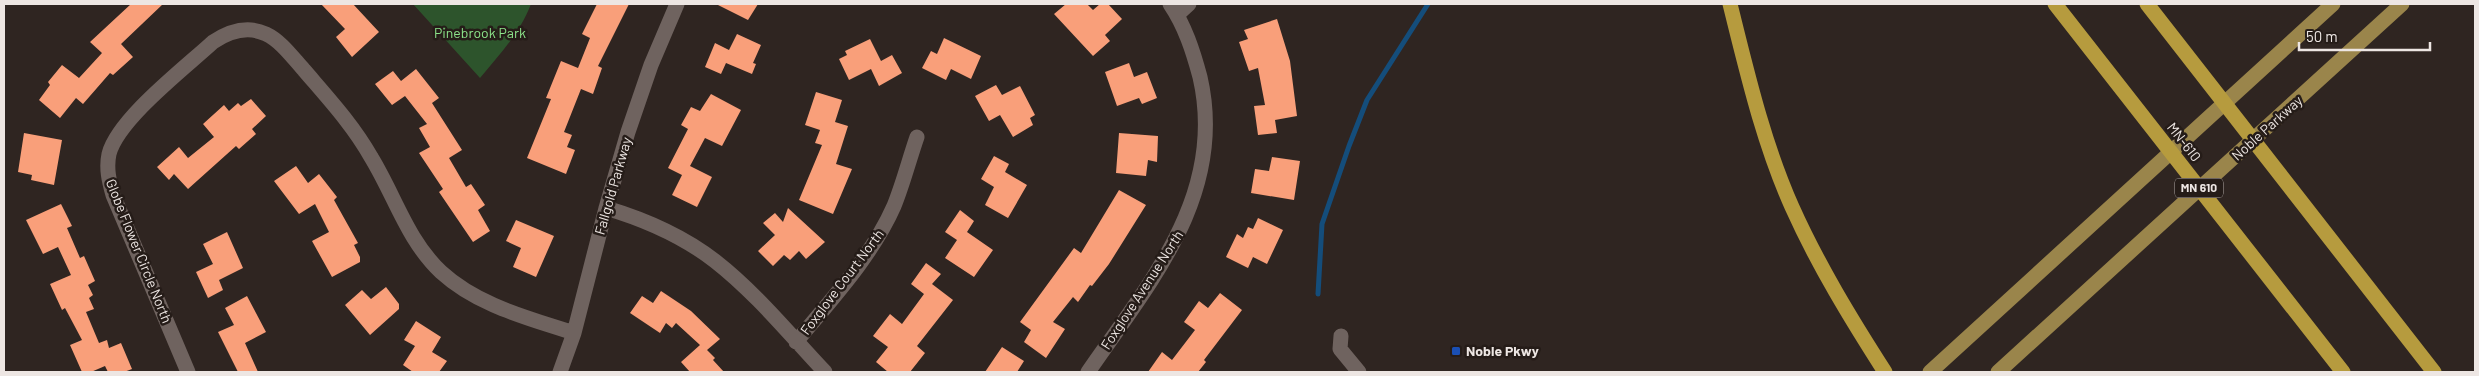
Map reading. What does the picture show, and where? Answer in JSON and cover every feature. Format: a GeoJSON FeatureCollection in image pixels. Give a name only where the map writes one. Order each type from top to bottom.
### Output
{"type":"FeatureCollection","features":[{"type":"Feature","properties":{"kind":"highway"},"geometry":{"type":"LineString","coordinates":[[1730,4],[1762,124],[1791,205],[1830,282],[1885,372]]}},
{"type":"Feature","properties":{"kind":"highway","name":"MN-610"},"geometry":{"type":"LineString","coordinates":[[2055,4],[2343,372]]}},
{"type":"Feature","properties":{"kind":"highway"},"geometry":{"type":"LineString","coordinates":[[2147,4],[2434,372]]}},
{"type":"Feature","properties":{"kind":"main road"},"geometry":{"type":"LineString","coordinates":[[1930,372],[2333,4]]}},
{"type":"Feature","properties":{"kind":"main road","name":"Noble Parkway"},"geometry":{"type":"LineString","coordinates":[[1998,372],[2402,4]]}},
{"type":"Feature","properties":{"kind":"street","name":"Fallgold Parkway"},"geometry":{"type":"LineString","coordinates":[[560,372],[574,333],[606,208],[628,132],[651,65],[677,4]]}},
{"type":"Feature","properties":{"kind":"street"},"geometry":{"type":"LineString","coordinates":[[1173,9],[1189,4]]}},
{"type":"Feature","properties":{"kind":"street","name":"Foxglove Avenue North"},"geometry":{"type":"LineString","coordinates":[[1088,372],[1173,245],[1187,218],[1200,178],[1206,137],[1204,94],[1193,52],[1173,9]]}},
{"type":"Feature","properties":{"kind":"street","name":"Globe Flower Circle North"},"geometry":{"type":"LineString","coordinates":[[188,372],[113,195],[107,174],[109,153],[118,135],[130,119],[213,42],[228,32],[247,30],[266,33],[281,45],[350,124],[372,157],[410,234],[441,272],[478,298],[574,333]]}},
{"type":"Feature","properties":{"kind":"street","name":"Foxglove Court North"},"geometry":{"type":"LineString","coordinates":[[796,342],[847,280],[884,225],[894,205],[917,137]]}},
{"type":"Feature","properties":{"kind":"street"},"geometry":{"type":"LineString","coordinates":[[606,208],[672,235],[709,257],[747,291],[825,372]]}},
{"type":"Feature","properties":{"kind":"street"},"geometry":{"type":"LineString","coordinates":[[1340,336],[1340,349],[1359,372]]}},
{"type":"Feature","properties":{"kind":"green space","name":"Pinebrook Park"},"geometry":{"type":"Polygon","coordinates":[[[413,4],[531,4],[515,34],[480,78],[413,4]]]}},
{"type":"Feature","properties":{"kind":"building"},"geometry":{"type":"Polygon","coordinates":[[[131,4],[163,4],[121,44],[133,57],[113,75],[110,73],[83,104],[76,98],[60,118],[39,100],[50,85],[48,82],[62,65],[79,78],[102,53],[90,42],[131,4]]]}},
{"type":"Feature","properties":{"kind":"building"},"geometry":{"type":"Polygon","coordinates":[[[321,4],[353,4],[379,32],[352,57],[336,37],[345,29],[321,4]]]}},
{"type":"Feature","properties":{"kind":"building"},"geometry":{"type":"Polygon","coordinates":[[[597,4],[629,4],[598,66],[602,68],[593,94],[581,89],[564,132],[572,135],[567,147],[575,150],[566,174],[527,158],[551,99],[546,98],[561,61],[578,68],[590,38],[582,34],[597,4]]]}},
{"type":"Feature","properties":{"kind":"building"},"geometry":{"type":"Polygon","coordinates":[[[716,4],[758,4],[748,20],[716,4]]]}},
{"type":"Feature","properties":{"kind":"building"},"geometry":{"type":"Polygon","coordinates":[[[1066,4],[1087,4],[1093,10],[1100,4],[1108,4],[1122,19],[1105,35],[1110,41],[1093,56],[1054,14],[1066,4]]]}},
{"type":"Feature","properties":{"kind":"building"},"geometry":{"type":"Polygon","coordinates":[[[1277,19],[1290,61],[1297,116],[1275,120],[1277,133],[1258,135],[1254,106],[1265,105],[1258,68],[1249,71],[1239,42],[1248,39],[1244,30],[1277,19]]]}},
{"type":"Feature","properties":{"kind":"building"},"geometry":{"type":"Polygon","coordinates":[[[737,34],[761,45],[753,63],[756,64],[752,74],[726,63],[721,74],[705,67],[715,43],[729,50],[737,34]]]}},
{"type":"Feature","properties":{"kind":"building"},"geometry":{"type":"Polygon","coordinates":[[[944,38],[981,56],[971,79],[951,69],[946,80],[922,68],[931,51],[937,54],[944,38]]]}},
{"type":"Feature","properties":{"kind":"building"},"geometry":{"type":"Polygon","coordinates":[[[870,39],[881,61],[892,55],[902,73],[879,86],[871,69],[849,80],[839,59],[847,55],[845,51],[870,39]]]}},
{"type":"Feature","properties":{"kind":"building"},"geometry":{"type":"Polygon","coordinates":[[[1129,63],[1134,77],[1147,72],[1157,98],[1142,104],[1139,98],[1117,106],[1105,72],[1129,63]]]}},
{"type":"Feature","properties":{"kind":"building"},"geometry":{"type":"Polygon","coordinates":[[[416,69],[439,98],[432,103],[462,150],[449,158],[466,187],[471,184],[485,205],[478,210],[490,231],[473,242],[439,192],[443,189],[419,153],[430,147],[419,128],[427,124],[405,96],[392,105],[375,84],[393,71],[401,81],[416,69]]]}},
{"type":"Feature","properties":{"kind":"building"},"geometry":{"type":"Polygon","coordinates":[[[996,85],[1002,95],[1020,86],[1035,115],[1030,118],[1033,125],[1013,137],[1000,115],[989,121],[975,96],[996,85]]]}},
{"type":"Feature","properties":{"kind":"building"},"geometry":{"type":"Polygon","coordinates":[[[816,92],[842,100],[835,122],[848,126],[836,164],[852,169],[833,214],[799,200],[822,145],[815,143],[820,130],[805,125],[816,92]]]}},
{"type":"Feature","properties":{"kind":"building"},"geometry":{"type":"Polygon","coordinates":[[[711,94],[741,110],[722,146],[705,138],[690,166],[712,177],[697,207],[672,195],[682,175],[668,168],[688,129],[681,125],[691,107],[700,111],[711,94]]]}},
{"type":"Feature","properties":{"kind":"building"},"geometry":{"type":"Polygon","coordinates":[[[251,99],[266,116],[252,129],[256,134],[239,149],[236,146],[188,189],[174,174],[169,180],[157,167],[179,147],[188,158],[214,137],[203,124],[224,105],[229,111],[238,103],[241,106],[251,99]]]}},
{"type":"Feature","properties":{"kind":"building"},"geometry":{"type":"Polygon","coordinates":[[[24,133],[62,140],[54,185],[31,180],[32,175],[18,172],[24,133]]]}},
{"type":"Feature","properties":{"kind":"building"},"geometry":{"type":"Polygon","coordinates":[[[1119,133],[1158,136],[1157,162],[1148,160],[1146,176],[1116,173],[1119,133]]]}},
{"type":"Feature","properties":{"kind":"building"},"geometry":{"type":"Polygon","coordinates":[[[994,156],[1009,164],[1005,172],[1027,185],[1008,218],[985,205],[994,187],[981,179],[994,156]]]}},
{"type":"Feature","properties":{"kind":"building"},"geometry":{"type":"Polygon","coordinates":[[[1272,157],[1300,161],[1294,200],[1251,193],[1255,169],[1269,171],[1272,157]]]}},
{"type":"Feature","properties":{"kind":"building"},"geometry":{"type":"Polygon","coordinates":[[[296,166],[308,183],[319,174],[337,197],[334,200],[358,243],[354,245],[360,257],[360,262],[332,277],[312,241],[329,232],[315,204],[299,214],[274,181],[296,166]]]}},
{"type":"Feature","properties":{"kind":"building"},"geometry":{"type":"Polygon","coordinates":[[[1119,190],[1146,205],[1109,264],[1092,286],[1090,285],[1078,302],[1073,297],[1053,322],[1065,329],[1046,358],[1024,342],[1031,330],[1020,322],[1074,248],[1081,253],[1119,190]]]}},
{"type":"Feature","properties":{"kind":"building"},"geometry":{"type":"Polygon","coordinates":[[[61,204],[72,226],[67,228],[80,258],[84,256],[95,281],[88,285],[93,295],[89,298],[94,309],[86,312],[99,343],[107,340],[109,348],[121,343],[132,369],[124,372],[108,372],[105,366],[91,372],[82,372],[70,345],[82,340],[65,308],[62,310],[50,284],[71,275],[58,247],[43,254],[26,220],[61,204]]]}},
{"type":"Feature","properties":{"kind":"building"},"geometry":{"type":"Polygon","coordinates":[[[788,208],[825,242],[806,259],[799,251],[790,260],[784,255],[773,266],[758,251],[775,235],[763,223],[775,213],[783,222],[788,208]]]}},
{"type":"Feature","properties":{"kind":"building"},"geometry":{"type":"Polygon","coordinates":[[[960,210],[974,221],[967,232],[993,250],[974,277],[945,258],[957,240],[945,232],[960,210]]]}},
{"type":"Feature","properties":{"kind":"building"},"geometry":{"type":"Polygon","coordinates":[[[1258,218],[1283,230],[1267,264],[1253,257],[1248,268],[1226,257],[1237,234],[1243,238],[1248,227],[1253,229],[1258,218]]]}},
{"type":"Feature","properties":{"kind":"building"},"geometry":{"type":"Polygon","coordinates":[[[516,220],[554,236],[536,277],[513,267],[521,248],[506,241],[516,220]]]}},
{"type":"Feature","properties":{"kind":"building"},"geometry":{"type":"Polygon","coordinates":[[[227,232],[243,268],[219,280],[223,290],[208,298],[196,272],[213,264],[203,244],[227,232]]]}},
{"type":"Feature","properties":{"kind":"building"},"geometry":{"type":"Polygon","coordinates":[[[926,263],[941,274],[932,284],[953,300],[917,346],[925,353],[910,372],[888,372],[876,362],[888,347],[873,336],[890,314],[902,324],[924,294],[911,284],[926,263]]]}},
{"type":"Feature","properties":{"kind":"building"},"geometry":{"type":"Polygon","coordinates":[[[386,287],[399,304],[399,309],[370,335],[345,305],[362,290],[371,299],[386,287]]]}},
{"type":"Feature","properties":{"kind":"building"},"geometry":{"type":"Polygon","coordinates":[[[661,291],[691,311],[720,339],[707,350],[724,372],[690,372],[681,362],[700,345],[676,323],[672,328],[666,323],[660,333],[630,313],[642,296],[653,303],[661,291]]]}},
{"type":"Feature","properties":{"kind":"building"},"geometry":{"type":"Polygon","coordinates":[[[1220,293],[1242,310],[1204,360],[1206,362],[1198,372],[1148,372],[1162,352],[1172,360],[1195,330],[1184,322],[1199,301],[1208,308],[1220,293]]]}},
{"type":"Feature","properties":{"kind":"building"},"geometry":{"type":"Polygon","coordinates":[[[247,296],[266,332],[245,343],[258,372],[238,372],[218,332],[234,325],[225,308],[247,296]]]}},
{"type":"Feature","properties":{"kind":"building"},"geometry":{"type":"Polygon","coordinates":[[[416,321],[441,337],[432,352],[447,361],[439,372],[413,372],[403,365],[415,346],[404,340],[416,321]]]}},
{"type":"Feature","properties":{"kind":"building"},"geometry":{"type":"Polygon","coordinates":[[[1002,347],[1024,361],[1017,372],[985,372],[1002,347]]]}},
{"type":"Feature","properties":{"kind":"waterway"},"geometry":{"type":"LineString","coordinates":[[1318,294],[1322,224],[1349,146],[1367,100],[1428,4]]}},
{"type":"Feature","properties":{"kind":"place","name":"Noble Pkwy"},"geometry":{"type":"Point","coordinates":[1456,351]}}]}
